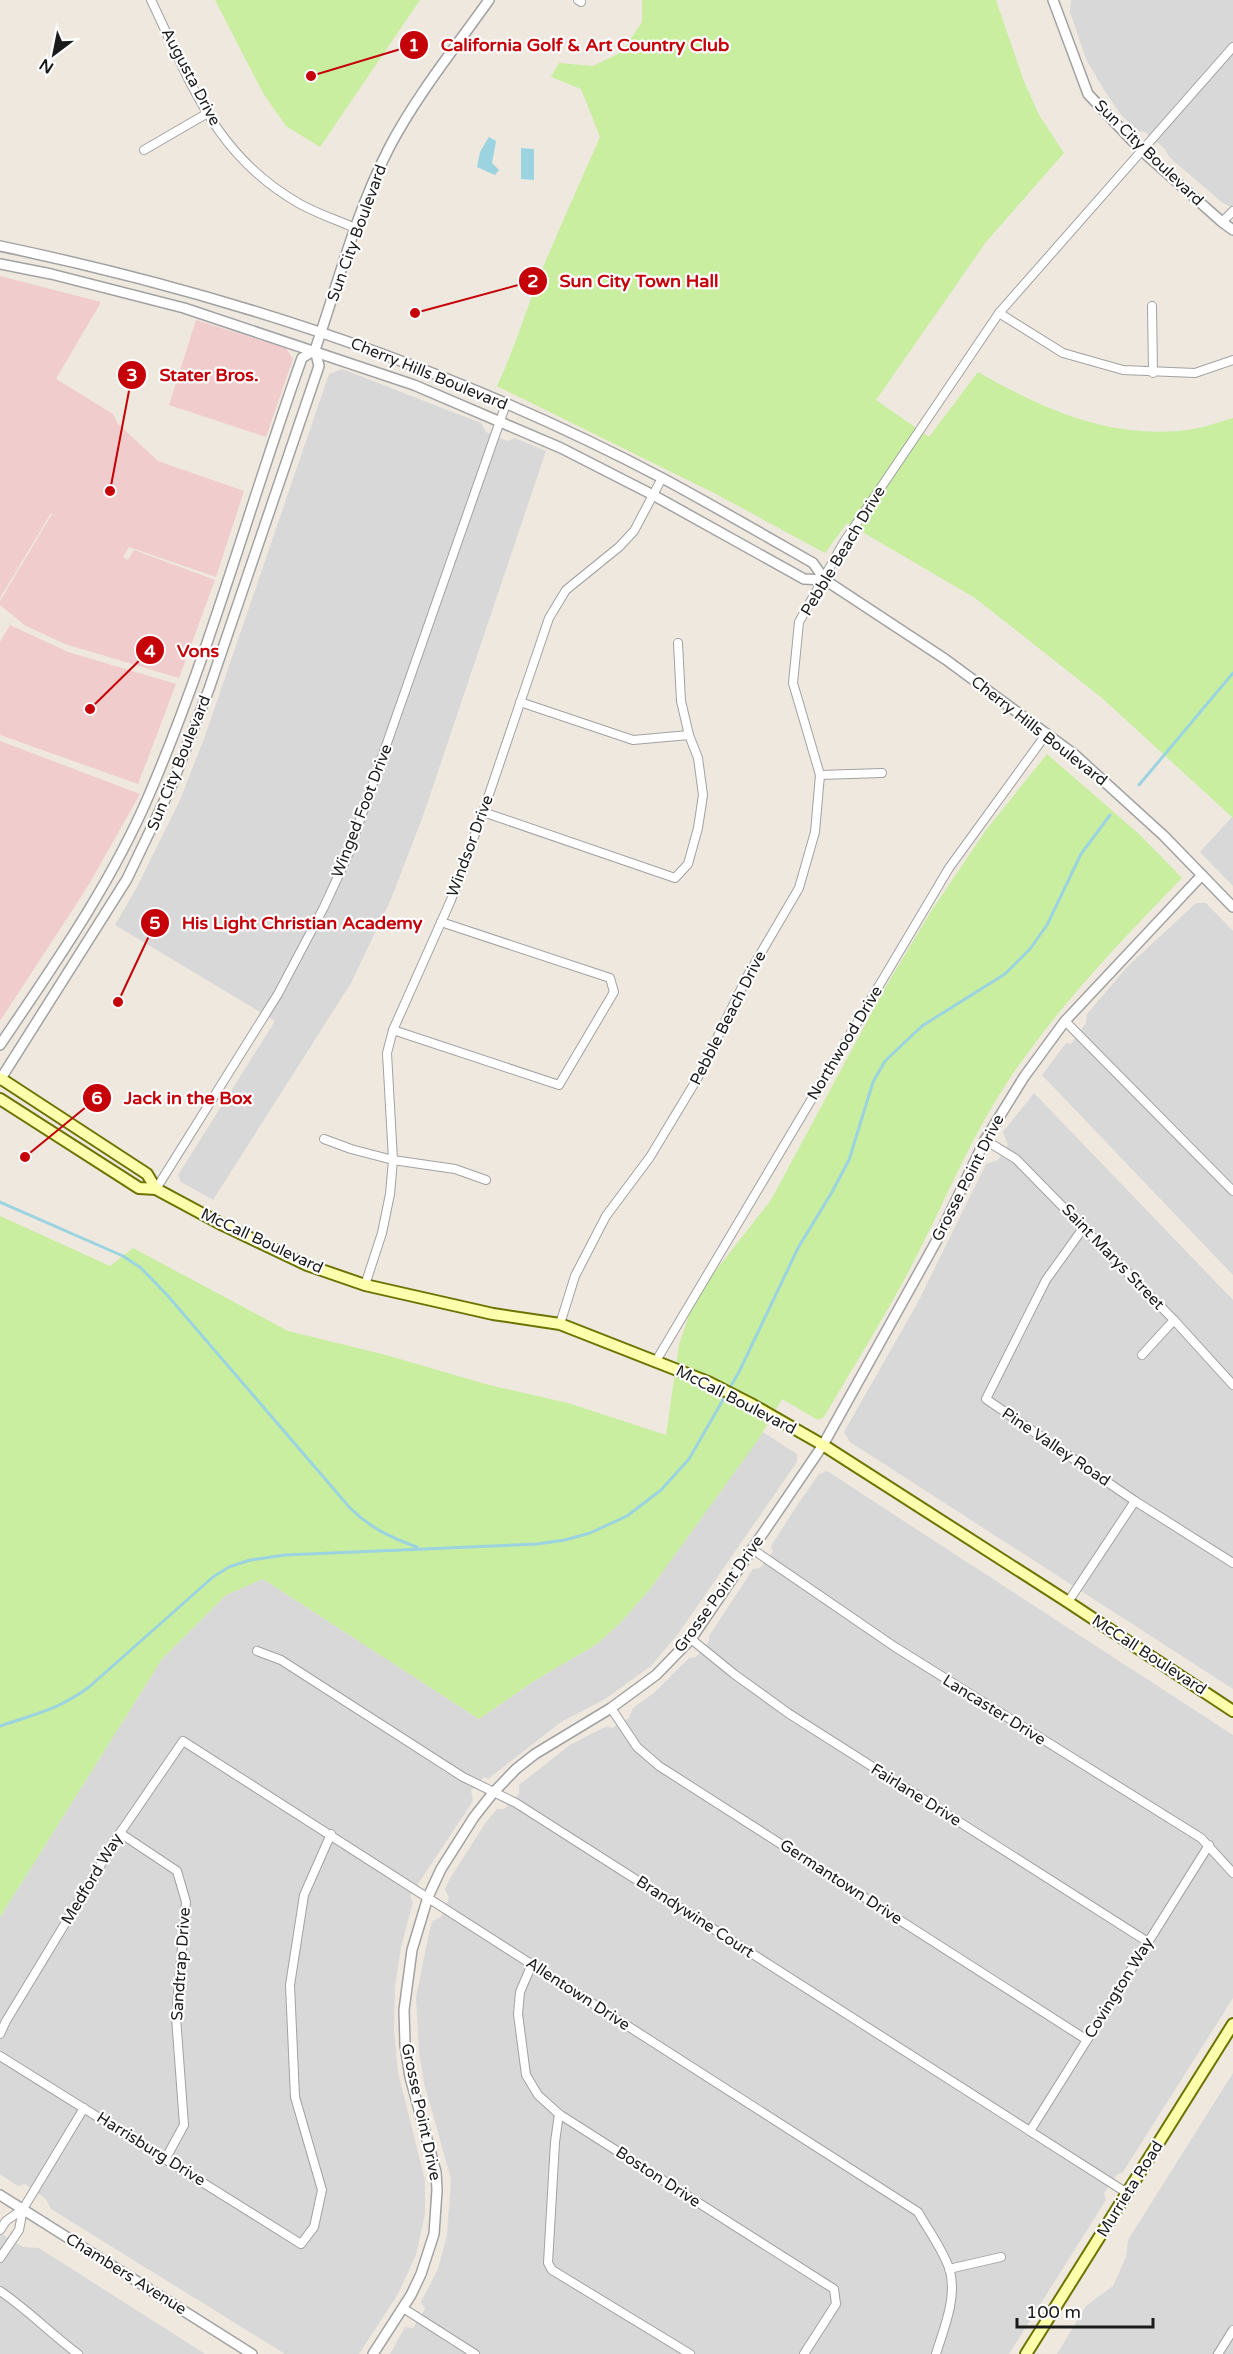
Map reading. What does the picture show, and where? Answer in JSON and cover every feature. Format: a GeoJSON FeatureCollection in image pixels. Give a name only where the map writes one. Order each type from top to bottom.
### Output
{"type":"FeatureCollection","features":[{"type":"Feature","properties":{"kind":"main road","name":"McCall Boulevard"},"geometry":{"type":"LineString","coordinates":[[0,1078],[147,1174],[156,1189]]}},
{"type":"Feature","properties":{"kind":"main road","name":"McCall Boulevard"},"geometry":{"type":"LineString","coordinates":[[0,1099],[139,1188],[156,1189],[223,1225],[307,1265],[365,1285],[493,1314],[560,1324],[708,1382],[823,1445],[1233,1711]]}},
{"type":"Feature","properties":{"kind":"main road","name":"Murrieta Road"},"geometry":{"type":"LineString","coordinates":[[1026,2354],[1233,2024]]}},
{"type":"Feature","properties":{"kind":"street","name":"Augusta Drive"},"geometry":{"type":"LineString","coordinates":[[151,0],[206,114],[239,158],[269,184],[301,205],[356,228]]}},
{"type":"Feature","properties":{"kind":"street","name":"Sun City Boulevard"},"geometry":{"type":"LineString","coordinates":[[0,1078],[126,879],[171,787],[209,689],[319,366],[315,350],[371,185],[410,113],[489,0]]}},
{"type":"Feature","properties":{"kind":"street","name":"Sun City Boulevard"},"geometry":{"type":"LineString","coordinates":[[1053,0],[1088,94],[1142,151],[1233,230]]}},
{"type":"Feature","properties":{"kind":"street","name":"Pebble Beach Drive"},"geometry":{"type":"LineString","coordinates":[[560,1324],[575,1276],[606,1216],[650,1157],[698,1079],[748,975],[799,888],[815,832],[820,775],[793,683],[800,621],[844,542],[999,313],[1233,47]]}},
{"type":"Feature","properties":{"kind":"street"},"geometry":{"type":"LineString","coordinates":[[144,150],[206,114]]}},
{"type":"Feature","properties":{"kind":"street"},"geometry":{"type":"LineString","coordinates":[[1222,222],[1233,211]]}},
{"type":"Feature","properties":{"kind":"street","name":"Cherry Hills Boulevard"},"geometry":{"type":"LineString","coordinates":[[0,246],[88,265],[207,296],[321,332],[392,357],[506,404],[662,478],[813,564],[825,579],[945,659],[1047,733],[1132,806],[1233,907]]}},
{"type":"Feature","properties":{"kind":"street","name":"Cherry Hills Boulevard"},"geometry":{"type":"LineString","coordinates":[[0,264],[51,274],[184,308],[414,385],[501,420],[561,448],[653,495],[804,579],[825,579]]}},
{"type":"Feature","properties":{"kind":"street"},"geometry":{"type":"LineString","coordinates":[[1152,306],[1153,372]]}},
{"type":"Feature","properties":{"kind":"street"},"geometry":{"type":"LineString","coordinates":[[999,313],[1063,353],[1123,370],[1195,373],[1233,360]]}},
{"type":"Feature","properties":{"kind":"street","name":"Sun City Boulevard"},"geometry":{"type":"LineString","coordinates":[[0,1045],[92,904],[148,796],[191,686],[302,358],[315,350]]}},
{"type":"Feature","properties":{"kind":"street","name":"Winged Foot Drive"},"geometry":{"type":"LineString","coordinates":[[156,1189],[278,994],[347,857],[506,404]]}},
{"type":"Feature","properties":{"kind":"street","name":"Windsor Drive"},"geometry":{"type":"LineString","coordinates":[[365,1285],[382,1233],[390,1194],[393,1160],[387,1053],[393,1030],[441,922],[483,812],[549,618],[566,590],[620,547],[634,531],[662,478]]}},
{"type":"Feature","properties":{"kind":"street"},"geometry":{"type":"LineString","coordinates":[[483,812],[675,878],[687,864],[698,828],[703,795],[698,758],[689,735],[681,701],[678,643]]}},
{"type":"Feature","properties":{"kind":"street"},"geometry":{"type":"LineString","coordinates":[[520,702],[633,740],[689,735]]}},
{"type":"Feature","properties":{"kind":"street","name":"Northwood Drive"},"geometry":{"type":"LineString","coordinates":[[656,1361],[949,868],[1047,733]]}},
{"type":"Feature","properties":{"kind":"street"},"geometry":{"type":"LineString","coordinates":[[820,775],[882,773]]}},
{"type":"Feature","properties":{"kind":"street","name":"Grosse Point Drive"},"geometry":{"type":"LineString","coordinates":[[373,2354],[421,2274],[434,2234],[437,2206],[436,2172],[410,2077],[405,2045],[404,2010],[412,1950],[428,1897],[441,1869],[457,1842],[493,1793],[535,1754],[611,1708],[656,1675],[691,1639],[823,1445],[937,1240],[985,1140],[1036,1058],[1065,1021],[1202,874]]}},
{"type":"Feature","properties":{"kind":"street"},"geometry":{"type":"LineString","coordinates":[[393,1030],[560,1085],[614,992],[610,978],[441,922]]}},
{"type":"Feature","properties":{"kind":"street"},"geometry":{"type":"LineString","coordinates":[[1065,1021],[1233,1191]]}},
{"type":"Feature","properties":{"kind":"street"},"geometry":{"type":"LineString","coordinates":[[324,1139],[393,1160],[455,1169],[486,1180]]}},
{"type":"Feature","properties":{"kind":"street","name":"Saint Marys Street"},"geometry":{"type":"LineString","coordinates":[[985,1140],[1016,1159],[1174,1320],[1233,1385]]}},
{"type":"Feature","properties":{"kind":"street","name":"Pine Valley Road"},"geometry":{"type":"LineString","coordinates":[[1084,1227],[1046,1280],[986,1399],[1135,1501],[1233,1563]]}},
{"type":"Feature","properties":{"kind":"street"},"geometry":{"type":"LineString","coordinates":[[1142,1355],[1174,1320]]}},
{"type":"Feature","properties":{"kind":"street"},"geometry":{"type":"LineString","coordinates":[[1068,1602],[1135,1501]]}},
{"type":"Feature","properties":{"kind":"street","name":"Lancaster Drive"},"geometry":{"type":"LineString","coordinates":[[752,1550],[895,1647],[1209,1845],[1233,1873]]}},
{"type":"Feature","properties":{"kind":"street","name":"Fairlane Drive"},"geometry":{"type":"LineString","coordinates":[[691,1639],[788,1713],[1148,1942]]}},
{"type":"Feature","properties":{"kind":"street","name":"Brandywine Court"},"geometry":{"type":"LineString","coordinates":[[257,1651],[281,1660],[463,1777],[526,1809],[1127,2193]]}},
{"type":"Feature","properties":{"kind":"street","name":"Germantown Drive"},"geometry":{"type":"LineString","coordinates":[[611,1708],[637,1747],[659,1766],[1087,2040]]}},
{"type":"Feature","properties":{"kind":"street","name":"Medford Way"},"geometry":{"type":"LineString","coordinates":[[0,2034],[120,1833],[183,1741]]}},
{"type":"Feature","properties":{"kind":"street","name":"Allentown Drive"},"geometry":{"type":"LineString","coordinates":[[183,1741],[918,2212],[949,2269]]}},
{"type":"Feature","properties":{"kind":"street","name":"Sandtrap Drive"},"geometry":{"type":"LineString","coordinates":[[120,1833],[177,1872],[186,1902],[176,2017],[184,2125],[166,2158]]}},
{"type":"Feature","properties":{"kind":"street","name":"Harrisburg Drive"},"geometry":{"type":"LineString","coordinates":[[0,2056],[301,2244],[314,2227],[322,2190],[296,2097],[290,1985],[303,1895],[331,1834]]}},
{"type":"Feature","properties":{"kind":"street","name":"Covington Way"},"geometry":{"type":"LineString","coordinates":[[1030,2131],[1209,1845]]}},
{"type":"Feature","properties":{"kind":"street","name":"Boston Drive"},"geometry":{"type":"LineString","coordinates":[[532,1964],[520,1992],[518,2014],[526,2075],[538,2096],[559,2114],[834,2289],[836,2304],[804,2354]]}},
{"type":"Feature","properties":{"kind":"street"},"geometry":{"type":"LineString","coordinates":[[1,2255],[19,2230],[22,2209],[84,2108]]}},
{"type":"Feature","properties":{"kind":"street"},"geometry":{"type":"LineString","coordinates":[[559,2114],[555,2142],[548,2263],[552,2270],[690,2354]]}},
{"type":"Feature","properties":{"kind":"street","name":"Chambers Avenue"},"geometry":{"type":"LineString","coordinates":[[0,2195],[252,2354]]}},
{"type":"Feature","properties":{"kind":"street"},"geometry":{"type":"LineString","coordinates":[[0,2230],[6,2220],[22,2209]]}},
{"type":"Feature","properties":{"kind":"street"},"geometry":{"type":"LineString","coordinates":[[936,2354],[949,2313],[952,2284],[949,2269],[1001,2257]]}},
{"type":"Feature","properties":{"kind":"street"},"geometry":{"type":"LineString","coordinates":[[0,2291],[24,2308],[56,2338],[78,2354]]}},
{"type":"Feature","properties":{"kind":"street"},"geometry":{"type":"LineString","coordinates":[[402,2308],[475,2354]]}},
{"type":"Feature","properties":{"kind":"street"},"geometry":{"type":"LineString","coordinates":[[1218,2354],[1233,2330]]}},
{"type":"Feature","properties":{"kind":"shaded area"},"geometry":{"type":"Polygon","coordinates":[[[1071,0],[1233,0],[1233,208],[1223,203],[1170,158],[1164,148],[1122,116],[1086,59],[1070,12],[1071,0]]]}},
{"type":"Feature","properties":{"kind":"shaded area"},"geometry":{"type":"Polygon","coordinates":[[[0,276],[101,302],[56,379],[113,414],[118,424],[158,461],[244,491],[216,577],[129,547],[123,557],[128,560],[134,550],[215,580],[179,678],[65,644],[26,626],[0,605],[0,601],[52,514],[65,521],[51,513],[0,598],[0,276]]]}},
{"type":"Feature","properties":{"kind":"shaded area"},"geometry":{"type":"Polygon","coordinates":[[[196,320],[286,348],[293,359],[266,437],[169,405],[196,320]]]}},
{"type":"Feature","properties":{"kind":"shaded area"},"geometry":{"type":"Polygon","coordinates":[[[342,369],[481,423],[486,432],[507,441],[515,438],[546,451],[423,816],[391,899],[351,983],[213,1200],[181,1182],[178,1175],[275,1021],[115,925],[137,887],[180,800],[205,736],[329,374],[342,369]]]}},
{"type":"Feature","properties":{"kind":"shaded area"},"geometry":{"type":"Polygon","coordinates":[[[10,625],[68,652],[176,684],[138,784],[0,735],[0,642],[10,625]]]}},
{"type":"Feature","properties":{"kind":"shaded area"},"geometry":{"type":"Polygon","coordinates":[[[0,741],[140,794],[88,886],[0,1021],[0,741]]]}},
{"type":"Feature","properties":{"kind":"shaded area"},"geometry":{"type":"Polygon","coordinates":[[[1233,818],[1233,886],[1200,852],[1233,818]]]}},
{"type":"Feature","properties":{"kind":"shaded area"},"geometry":{"type":"Polygon","coordinates":[[[1196,903],[1206,903],[1233,931],[1233,1275],[1042,1075],[1066,1043],[1071,1044],[1086,1023],[1087,1014],[1128,966],[1196,903]]]}},
{"type":"Feature","properties":{"kind":"shaded area"},"geometry":{"type":"Polygon","coordinates":[[[1034,1093],[1233,1300],[1233,1689],[850,1442],[844,1432],[917,1304],[986,1164],[998,1160],[1008,1145],[1003,1132],[1034,1093]]]}},
{"type":"Feature","properties":{"kind":"shaded area"},"geometry":{"type":"Polygon","coordinates":[[[763,1432],[797,1454],[797,1462],[678,1634],[651,1666],[605,1699],[561,1722],[488,1779],[484,1777],[471,1790],[473,1801],[410,1896],[413,1902],[401,1947],[395,1987],[394,2030],[398,2072],[425,2180],[425,2214],[416,2255],[398,2294],[359,2354],[285,2354],[51,2209],[46,2199],[25,2184],[18,2186],[0,2174],[0,1917],[162,1659],[203,1616],[226,1595],[263,1579],[479,1719],[534,1681],[597,1644],[622,1621],[650,1589],[763,1432]]]}},
{"type":"Feature","properties":{"kind":"shaded area"},"geometry":{"type":"Polygon","coordinates":[[[827,1471],[1233,1735],[1233,1998],[1123,2172],[1117,2175],[1104,2193],[1106,2200],[1009,2354],[390,2354],[405,2327],[413,2328],[425,2309],[421,2302],[438,2269],[447,2235],[451,2179],[424,2083],[419,2052],[416,1998],[432,1921],[441,1917],[449,1898],[445,1889],[449,1880],[486,1822],[497,1809],[504,1809],[519,1794],[519,1785],[570,1745],[607,1726],[612,1728],[629,1718],[633,1708],[655,1692],[689,1658],[696,1657],[709,1641],[709,1636],[753,1569],[760,1568],[773,1551],[771,1546],[819,1474],[827,1471]]]}},
{"type":"Feature","properties":{"kind":"shaded area"},"geometry":{"type":"Polygon","coordinates":[[[1233,2073],[1233,2354],[1057,2354],[1086,2306],[1113,2286],[1126,2257],[1128,2240],[1233,2073]]]}},
{"type":"Feature","properties":{"kind":"shaded area"},"geometry":{"type":"Polygon","coordinates":[[[0,2233],[23,2247],[39,2248],[205,2354],[0,2354],[0,2233]]]}},
{"type":"Feature","properties":{"kind":"green space"},"geometry":{"type":"Polygon","coordinates":[[[215,0],[420,0],[320,147],[286,126],[263,93],[215,0]]]}},
{"type":"Feature","properties":{"kind":"green space"},"geometry":{"type":"Polygon","coordinates":[[[642,0],[996,0],[1023,79],[1039,115],[1064,153],[986,242],[876,400],[929,437],[978,372],[1053,409],[1104,426],[1159,432],[1188,430],[1233,418],[1233,818],[1102,698],[975,598],[847,523],[825,553],[716,494],[497,386],[537,282],[600,137],[581,89],[551,77],[559,63],[593,66],[622,52],[642,22],[642,0]]]}},
{"type":"Feature","properties":{"kind":"green space"},"geometry":{"type":"Polygon","coordinates":[[[1047,754],[1139,834],[1182,878],[1070,999],[1010,1078],[974,1138],[900,1287],[824,1417],[818,1420],[782,1399],[758,1440],[650,1589],[622,1621],[597,1644],[534,1681],[479,1719],[263,1579],[226,1595],[162,1659],[0,1917],[0,1216],[110,1266],[133,1248],[288,1331],[386,1355],[489,1385],[568,1403],[666,1435],[679,1345],[695,1297],[771,1200],[885,988],[930,913],[986,830],[1047,754]]]}},
{"type":"Feature","properties":{"kind":"water"},"geometry":{"type":"Polygon","coordinates":[[[489,137],[496,141],[492,163],[499,170],[495,175],[477,167],[480,152],[489,137]]]}},
{"type":"Feature","properties":{"kind":"water"},"geometry":{"type":"Polygon","coordinates":[[[521,148],[534,149],[534,180],[521,179],[521,148]]]}},
{"type":"Feature","properties":{"kind":"waterway"},"geometry":{"type":"LineString","coordinates":[[1139,785],[1233,673]]}},
{"type":"Feature","properties":{"kind":"waterway"},"geometry":{"type":"LineString","coordinates":[[0,1726],[56,1706],[78,1695],[213,1577],[229,1567],[250,1560],[285,1555],[537,1544],[565,1540],[590,1533],[627,1516],[661,1490],[689,1459],[739,1372],[798,1248],[849,1160],[873,1082],[885,1061],[922,1026],[1005,974],[1030,949],[1047,925],[1081,854],[1110,815]]}},
{"type":"Feature","properties":{"kind":"waterway"},"geometry":{"type":"LineString","coordinates":[[0,1202],[123,1256],[141,1268],[168,1296],[350,1508],[382,1532],[417,1547]]}},
{"type":"Feature","properties":{"kind":"place","name":"California Golf & Art Country Club"},"geometry":{"type":"Point","coordinates":[311,76]}},
{"type":"Feature","properties":{"kind":"place","name":"Sun City Town Hall"},"geometry":{"type":"Point","coordinates":[415,313]}},
{"type":"Feature","properties":{"kind":"place","name":"Stater Bros."},"geometry":{"type":"Point","coordinates":[110,491]}},
{"type":"Feature","properties":{"kind":"place","name":"Vons"},"geometry":{"type":"Point","coordinates":[90,709]}},
{"type":"Feature","properties":{"kind":"place","name":"His Light Christian Academy"},"geometry":{"type":"Point","coordinates":[118,1002]}},
{"type":"Feature","properties":{"kind":"place","name":"Jack in the Box"},"geometry":{"type":"Point","coordinates":[25,1157]}}]}
